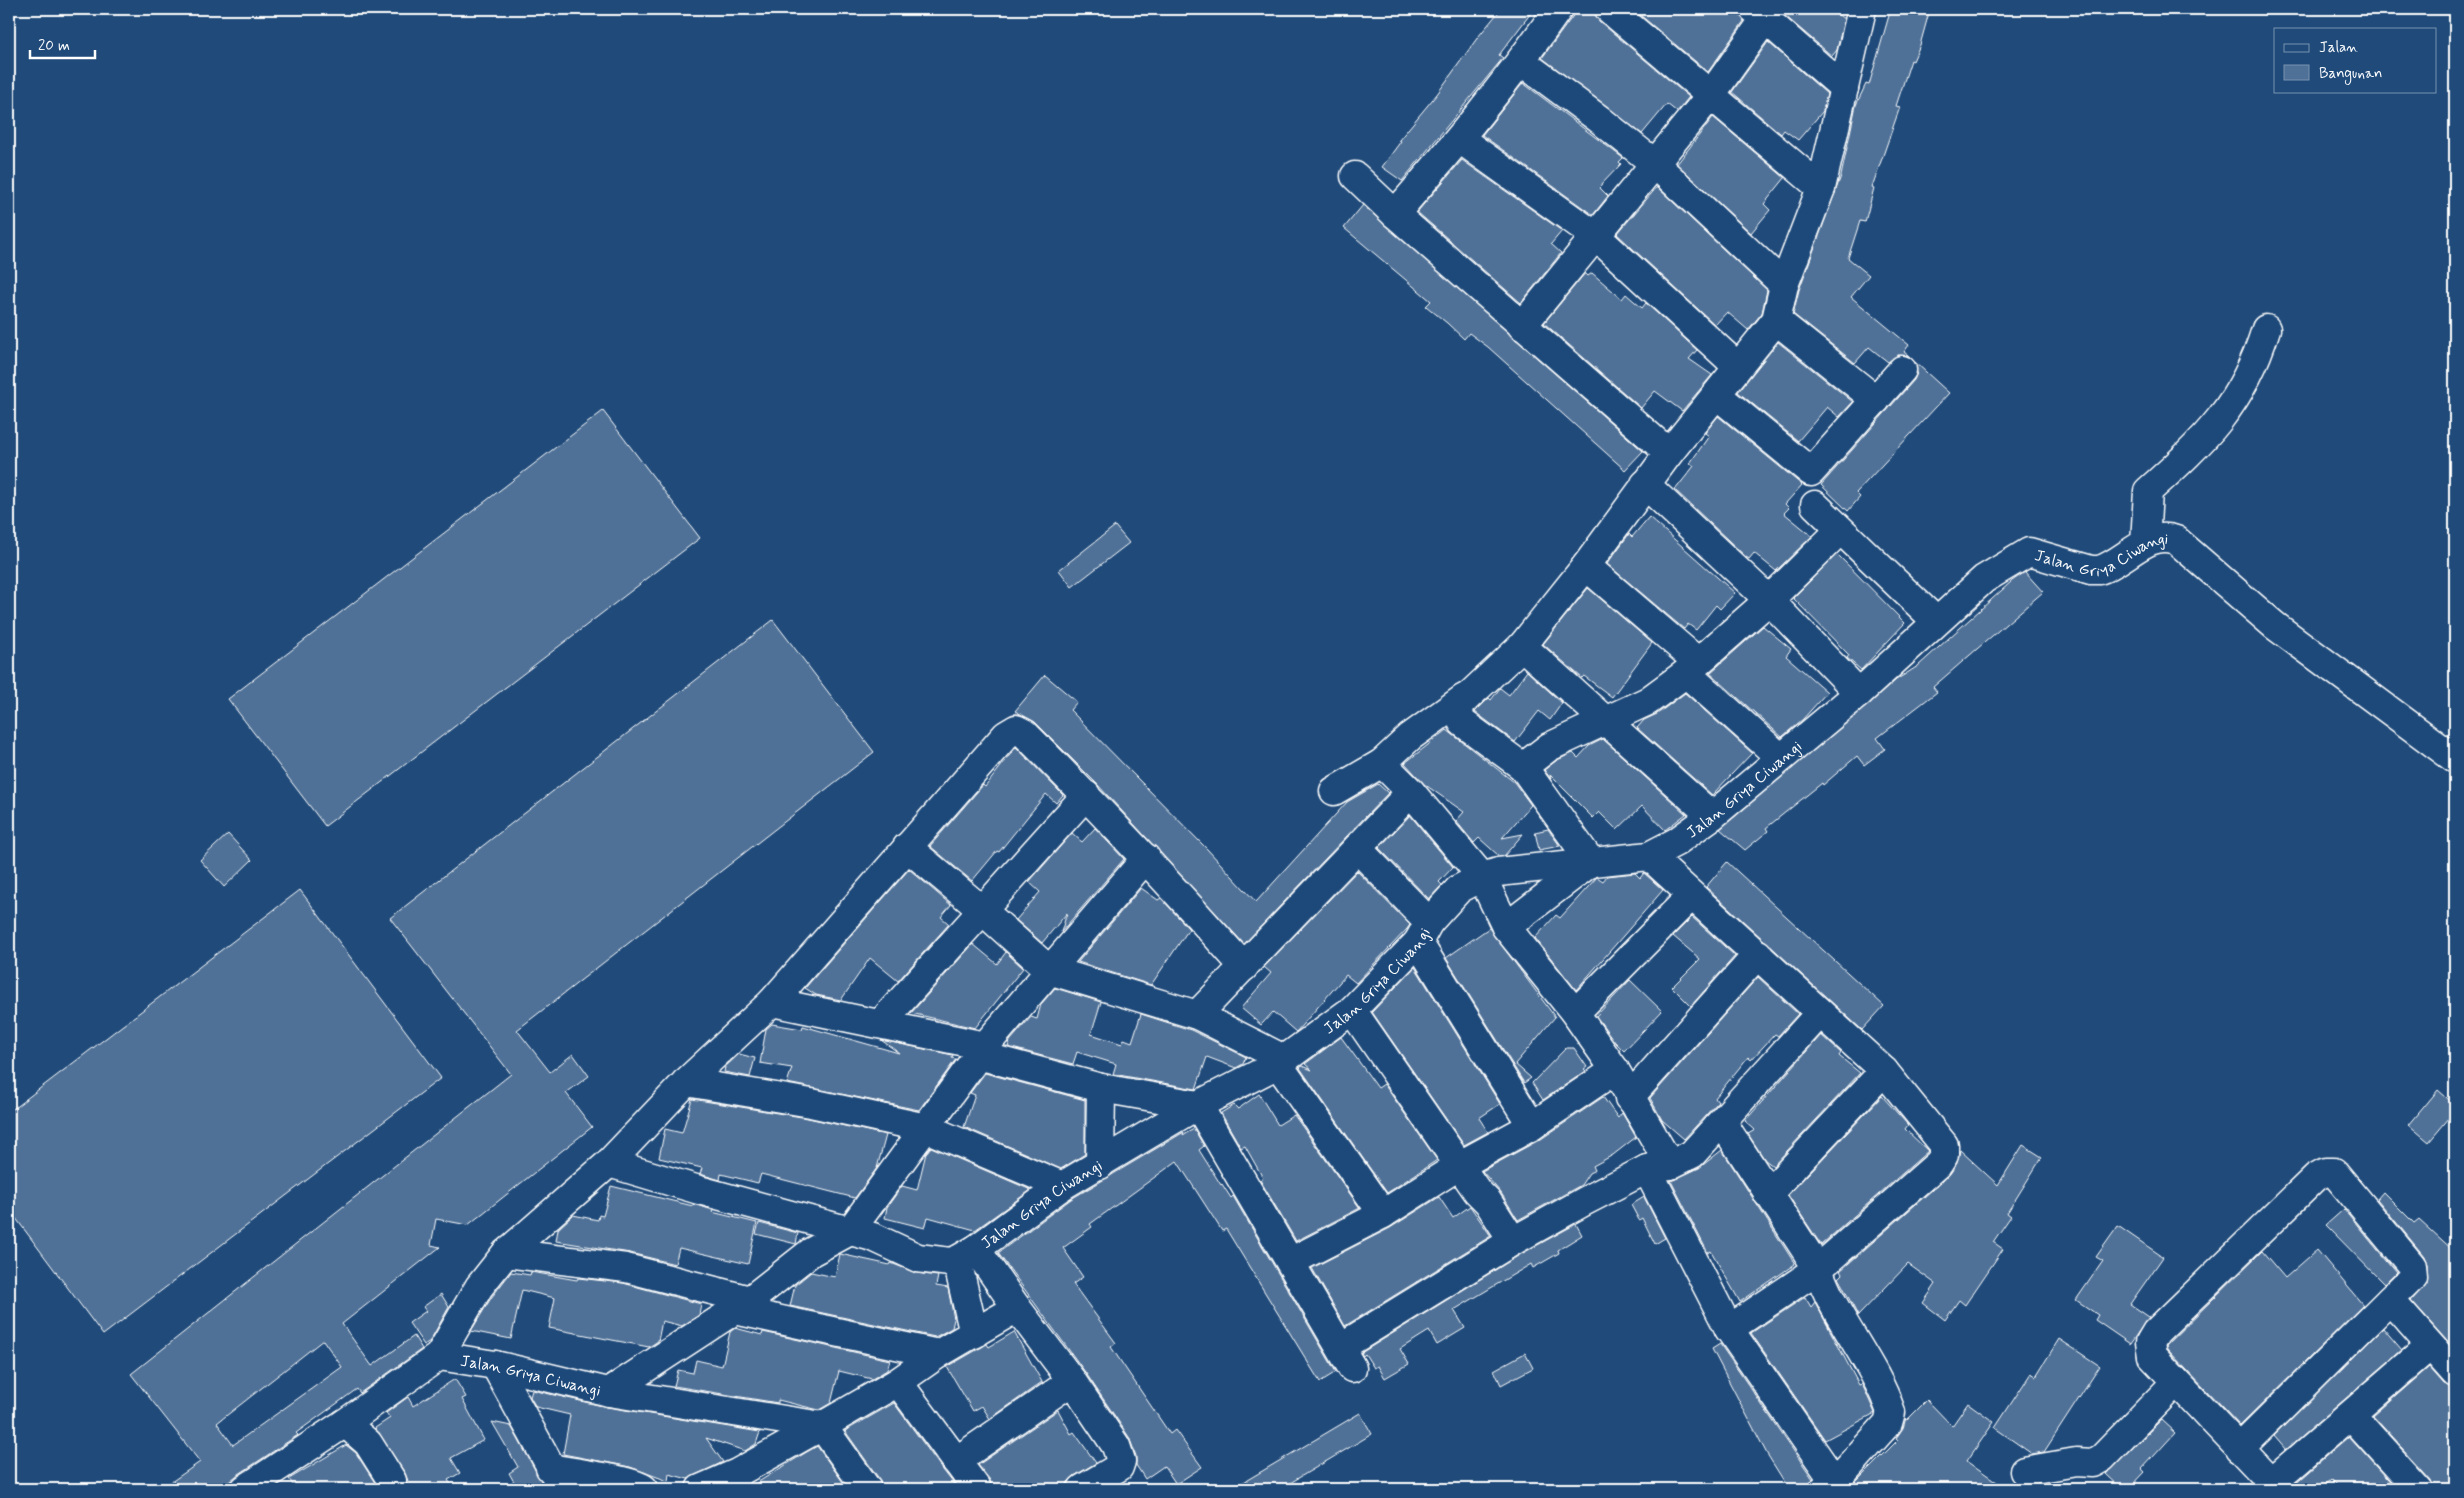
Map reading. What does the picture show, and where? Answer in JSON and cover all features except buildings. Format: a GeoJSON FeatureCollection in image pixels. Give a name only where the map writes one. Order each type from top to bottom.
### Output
{"type":"FeatureCollection","features":[{"type":"Feature","properties":{"kind":"street"},"geometry":{"type":"LineString","coordinates":[[1395,214],[1460,139],[1522,62],[1558,9]]}},
{"type":"Feature","properties":{"kind":"street"},"geometry":{"type":"LineString","coordinates":[[1609,9],[1821,188]]}},
{"type":"Feature","properties":{"kind":"street"},"geometry":{"type":"LineString","coordinates":[[1334,791],[1382,763],[1410,737],[1464,698],[1522,646],[1586,566],[1669,452],[1776,320],[1784,285],[1821,188],[1862,9]]}},
{"type":"Feature","properties":{"kind":"street"},"geometry":{"type":"LineString","coordinates":[[1522,326],[1710,96],[1760,14],[1844,88]]}},
{"type":"Feature","properties":{"kind":"street"},"geometry":{"type":"LineString","coordinates":[[1522,62],[1599,119],[1654,164],[1784,285]]}},
{"type":"Feature","properties":{"kind":"street"},"geometry":{"type":"LineString","coordinates":[[1460,139],[1597,236],[1737,366]]}},
{"type":"Feature","properties":{"kind":"street"},"geometry":{"type":"LineString","coordinates":[[1355,176],[1395,214],[1522,326],[1669,452]]}},
{"type":"Feature","properties":{"kind":"street"},"geometry":{"type":"LineString","coordinates":[[1776,320],[1876,400]]}},
{"type":"Feature","properties":{"kind":"street"},"geometry":{"type":"LineString","coordinates":[[2144,543],[2148,491],[2207,435],[2228,411],[2257,358],[2266,329]]}},
{"type":"Feature","properties":{"kind":"street"},"geometry":{"type":"LineString","coordinates":[[1717,395],[1810,472],[1902,370]]}},
{"type":"Feature","properties":{"kind":"street"},"geometry":{"type":"LineString","coordinates":[[1645,484],[1769,600],[1859,693]]}},
{"type":"Feature","properties":{"kind":"street"},"geometry":{"type":"LineString","coordinates":[[1815,505],[1936,621]]}},
{"type":"Feature","properties":{"kind":"street"},"geometry":{"type":"LineString","coordinates":[[1523,767],[1549,747],[1648,701],[1692,667],[1769,600],[1840,530]]}},
{"type":"Feature","properties":{"kind":"street","name":"Jalan Griya Ciwangi"},"geometry":{"type":"LineString","coordinates":[[966,1254],[1062,1186],[1198,1106],[1281,1061],[1352,1010],[1424,932],[1459,889],[1482,877],[1517,869],[1649,856],[1676,842],[1712,816],[1859,693],[1984,579],[2029,552],[2039,553],[2091,570],[2099,570],[2144,543],[2165,538],[2176,540],[2274,625],[2455,759]]}},
{"type":"Feature","properties":{"kind":"street"},"geometry":{"type":"LineString","coordinates":[[1586,566],[1692,667],[1780,758]]}},
{"type":"Feature","properties":{"kind":"street"},"geometry":{"type":"LineString","coordinates":[[1522,646],[1712,816]]}},
{"type":"Feature","properties":{"kind":"street"},"geometry":{"type":"LineString","coordinates":[[1464,698],[1459,711],[1463,722],[1523,767],[1591,862],[1506,927]]}},
{"type":"Feature","properties":{"kind":"street"},"geometry":{"type":"LineString","coordinates":[[439,1356],[479,1287],[506,1253],[609,1163],[686,1082],[772,1002],[907,846],[1006,734],[1012,730],[1024,733],[1086,795],[1146,858],[1244,967]]}},
{"type":"Feature","properties":{"kind":"street"},"geometry":{"type":"LineString","coordinates":[[1382,763],[1411,792],[1482,877],[1506,927],[1574,1013],[1615,1070],[1630,1098],[1729,1329],[1829,1485],[1888,1423],[1891,1412],[1857,1342],[1826,1293],[1818,1269],[1722,1122]]}},
{"type":"Feature","properties":{"kind":"street"},"geometry":{"type":"LineString","coordinates":[[1197,1015],[1411,792]]}},
{"type":"Feature","properties":{"kind":"street"},"geometry":{"type":"LineString","coordinates":[[881,1023],[1086,795]]}},
{"type":"Feature","properties":{"kind":"street"},"geometry":{"type":"LineString","coordinates":[[907,846],[1049,970],[1197,1015],[1281,1061],[1382,1214]]}},
{"type":"Feature","properties":{"kind":"street"},"geometry":{"type":"LineString","coordinates":[[1357,848],[1424,932],[1532,1126]]}},
{"type":"Feature","properties":{"kind":"street"},"geometry":{"type":"LineString","coordinates":[[1649,856],[1884,1071],[1944,1145],[1944,1155],[1939,1163],[1818,1269],[1729,1329]]}},
{"type":"Feature","properties":{"kind":"street"},"geometry":{"type":"LineString","coordinates":[[850,1231],[982,1051],[1146,858]]}},
{"type":"Feature","properties":{"kind":"street"},"geometry":{"type":"LineString","coordinates":[[1574,1013],[1691,896]]}},
{"type":"Feature","properties":{"kind":"street"},"geometry":{"type":"LineString","coordinates":[[1630,1098],[1758,954]]}},
{"type":"Feature","properties":{"kind":"street"},"geometry":{"type":"LineString","coordinates":[[772,1002],[881,1023],[982,1051],[1102,1088],[1198,1106],[1346,1358],[1513,1241],[1659,1167],[1692,1154],[1820,1014]]}},
{"type":"Feature","properties":{"kind":"street"},"geometry":{"type":"LineString","coordinates":[[1352,1010],[1477,1191],[1488,1202],[1513,1241]]}},
{"type":"Feature","properties":{"kind":"street"},"geometry":{"type":"LineString","coordinates":[[1290,1262],[1382,1214],[1460,1165],[1532,1126],[1615,1070]]}},
{"type":"Feature","properties":{"kind":"street"},"geometry":{"type":"LineString","coordinates":[[1768,1194],[1884,1071]]}},
{"type":"Feature","properties":{"kind":"street"},"geometry":{"type":"LineString","coordinates":[[686,1082],[812,1103],[926,1128],[1062,1186]]}},
{"type":"Feature","properties":{"kind":"street"},"geometry":{"type":"LineString","coordinates":[[1100,1165],[1102,1088]]}},
{"type":"Feature","properties":{"kind":"street"},"geometry":{"type":"LineString","coordinates":[[609,1163],[699,1190],[872,1237],[918,1258],[950,1262],[966,1254]]}},
{"type":"Feature","properties":{"kind":"street"},"geometry":{"type":"LineString","coordinates":[[2239,1449],[2412,1277],[2412,1266],[2334,1172],[2320,1173],[2156,1332],[2150,1342],[2152,1356],[2176,1382],[2239,1449],[2274,1486],[2430,1346]]}},
{"type":"Feature","properties":{"kind":"street","name":"Jalan Griya Ciwangi"},"geometry":{"type":"LineString","coordinates":[[245,1489],[345,1423],[439,1356],[495,1365],[609,1392],[743,1305],[811,1252],[850,1231]]}},
{"type":"Feature","properties":{"kind":"street"},"geometry":{"type":"LineString","coordinates":[[506,1253],[626,1268],[743,1305],[938,1354]]}},
{"type":"Feature","properties":{"kind":"street"},"geometry":{"type":"LineString","coordinates":[[966,1254],[1017,1308],[1072,1381],[1116,1446],[1121,1461],[1120,1467],[1111,1474],[1082,1489]]}},
{"type":"Feature","properties":{"kind":"street"},"geometry":{"type":"LineString","coordinates":[[966,1254],[974,1334]]}},
{"type":"Feature","properties":{"kind":"street"},"geometry":{"type":"LineString","coordinates":[[2390,1300],[2455,1373]]}},
{"type":"Feature","properties":{"kind":"street"},"geometry":{"type":"LineString","coordinates":[[700,1489],[742,1481],[822,1426],[898,1382],[938,1354],[1017,1308]]}},
{"type":"Feature","properties":{"kind":"street"},"geometry":{"type":"LineString","coordinates":[[495,1365],[556,1479],[624,1482],[640,1485],[644,1489]]}},
{"type":"Feature","properties":{"kind":"street"},"geometry":{"type":"LineString","coordinates":[[956,1461],[1072,1381]]}},
{"type":"Feature","properties":{"kind":"street"},"geometry":{"type":"LineString","coordinates":[[898,1382],[977,1489]]}},
{"type":"Feature","properties":{"kind":"street"},"geometry":{"type":"LineString","coordinates":[[2024,1471],[2076,1462],[2093,1463],[2102,1458],[2176,1382]]}},
{"type":"Feature","properties":{"kind":"street"},"geometry":{"type":"LineString","coordinates":[[609,1392],[822,1426],[867,1489]]}},
{"type":"Feature","properties":{"kind":"street"},"geometry":{"type":"LineString","coordinates":[[2351,1415],[2418,1489]]}},
{"type":"Feature","properties":{"kind":"street"},"geometry":{"type":"LineString","coordinates":[[345,1423],[368,1443],[392,1481]]}}]}
